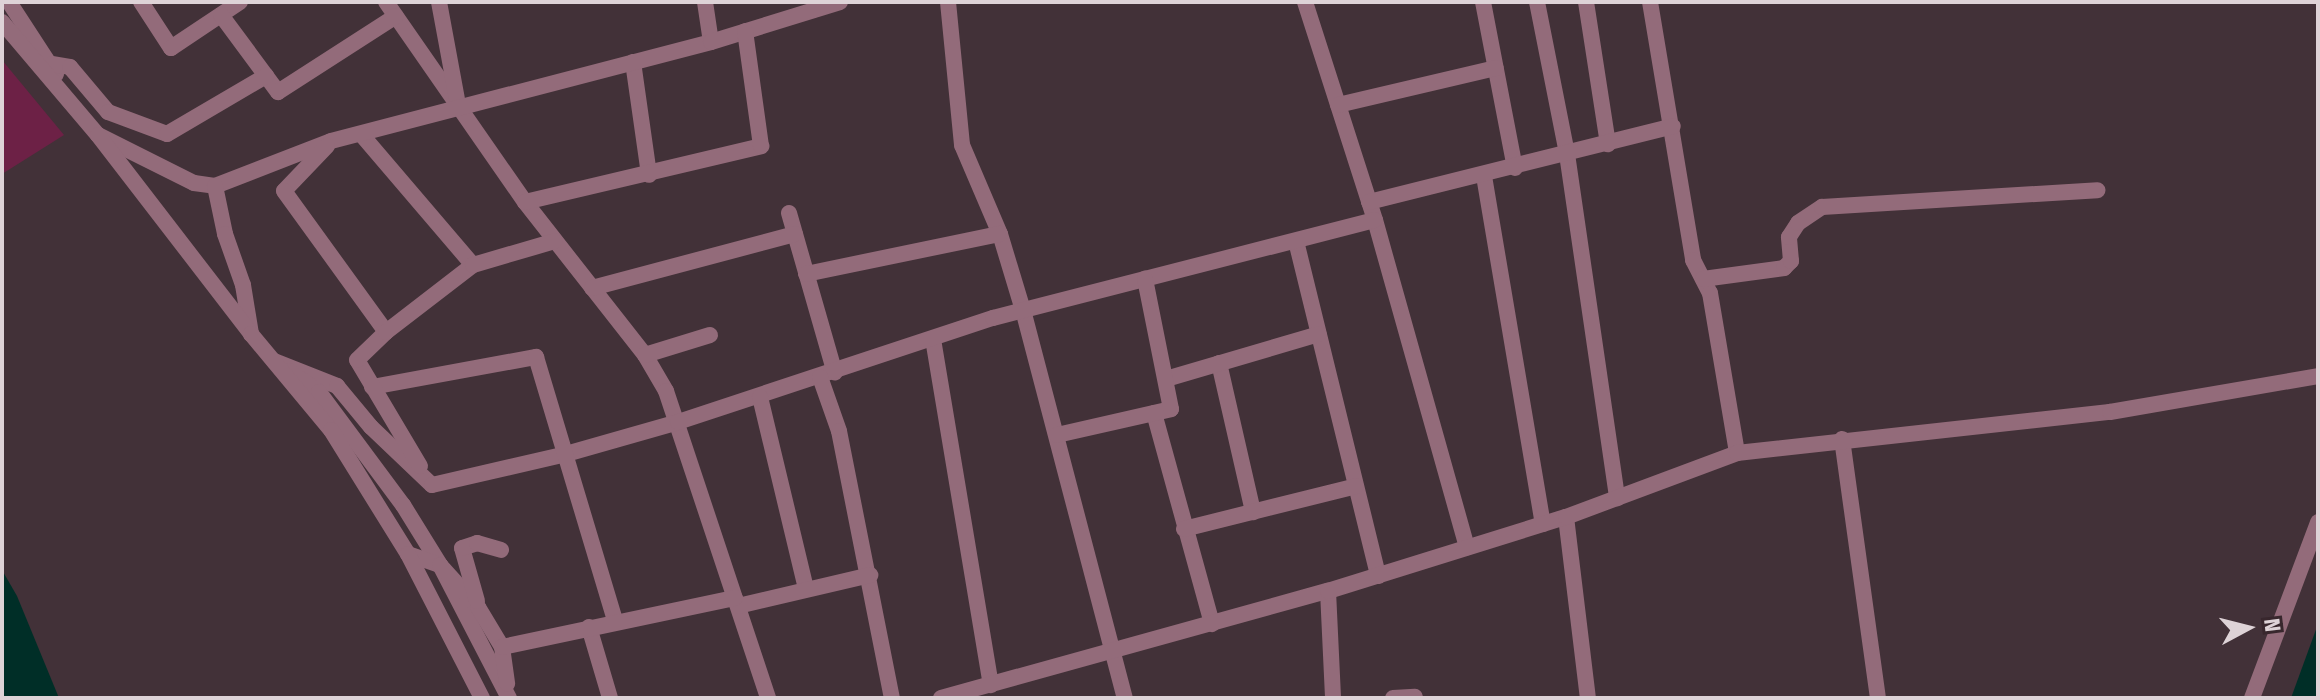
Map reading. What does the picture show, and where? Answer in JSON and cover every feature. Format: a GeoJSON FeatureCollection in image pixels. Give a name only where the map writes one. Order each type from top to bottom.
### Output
{"type":"FeatureCollection","features":[{"type":"Feature","properties":{"kind":"street"},"geometry":{"type":"LineString","coordinates":[[9,2],[52,64],[64,98]]}},
{"type":"Feature","properties":{"kind":"street"},"geometry":{"type":"LineString","coordinates":[[141,2],[171,48],[240,2]]}},
{"type":"Feature","properties":{"kind":"street"},"geometry":{"type":"LineString","coordinates":[[439,2],[459,107]]}},
{"type":"Feature","properties":{"kind":"street"},"geometry":{"type":"LineString","coordinates":[[705,2],[711,42]]}},
{"type":"Feature","properties":{"kind":"street"},"geometry":{"type":"LineString","coordinates":[[98,135],[194,183],[215,186],[331,141],[711,42],[840,2]]}},
{"type":"Feature","properties":{"kind":"street"},"geometry":{"type":"LineString","coordinates":[[948,2],[962,145],[1000,234],[1023,310],[1125,698]]}},
{"type":"Feature","properties":{"kind":"street"},"geometry":{"type":"LineString","coordinates":[[1305,2],[1375,220],[1467,547]]}},
{"type":"Feature","properties":{"kind":"street"},"geometry":{"type":"LineString","coordinates":[[1483,2],[1515,168]]}},
{"type":"Feature","properties":{"kind":"street"},"geometry":{"type":"LineString","coordinates":[[1537,2],[1567,154],[1617,498]]}},
{"type":"Feature","properties":{"kind":"street"},"geometry":{"type":"LineString","coordinates":[[1586,2],[1608,144]]}},
{"type":"Feature","properties":{"kind":"street"},"geometry":{"type":"LineString","coordinates":[[1650,2],[1693,260],[1710,293],[1737,453]]}},
{"type":"Feature","properties":{"kind":"street"},"geometry":{"type":"LineString","coordinates":[[221,15],[278,92],[391,9],[525,202],[645,355],[666,391],[768,698]]}},
{"type":"Feature","properties":{"kind":"street"},"geometry":{"type":"LineString","coordinates":[[2,22],[98,135],[251,334],[331,430],[408,554],[482,698]]}},
{"type":"Feature","properties":{"kind":"street"},"geometry":{"type":"LineString","coordinates":[[525,202],[761,146],[745,31]]}},
{"type":"Feature","properties":{"kind":"street"},"geometry":{"type":"LineString","coordinates":[[633,62],[649,175]]}},
{"type":"Feature","properties":{"kind":"street"},"geometry":{"type":"LineString","coordinates":[[52,64],[70,67],[108,112],[167,134],[266,76]]}},
{"type":"Feature","properties":{"kind":"street"},"geometry":{"type":"LineString","coordinates":[[1338,105],[1496,68]]}},
{"type":"Feature","properties":{"kind":"street"},"geometry":{"type":"LineString","coordinates":[[1369,202],[1484,176],[1673,126]]}},
{"type":"Feature","properties":{"kind":"street"},"geometry":{"type":"LineString","coordinates":[[361,134],[473,265]]}},
{"type":"Feature","properties":{"kind":"street"},"geometry":{"type":"LineString","coordinates":[[331,141],[284,191],[386,332]]}},
{"type":"Feature","properties":{"kind":"street"},"geometry":{"type":"LineString","coordinates":[[1484,176],[1543,524]]}},
{"type":"Feature","properties":{"kind":"street"},"geometry":{"type":"LineString","coordinates":[[215,186],[225,234],[243,285],[251,334]]}},
{"type":"Feature","properties":{"kind":"street"},"geometry":{"type":"LineString","coordinates":[[1703,279],[1784,268],[1791,261],[1789,237],[1798,223],[1822,207],[2097,190]]}},
{"type":"Feature","properties":{"kind":"street"},"geometry":{"type":"LineString","coordinates":[[789,213],[828,375],[892,698]]}},
{"type":"Feature","properties":{"kind":"street"},"geometry":{"type":"LineString","coordinates":[[432,485],[566,454],[678,422],[1023,310],[1375,220]]}},
{"type":"Feature","properties":{"kind":"street"},"geometry":{"type":"LineString","coordinates":[[592,288],[795,234]]}},
{"type":"Feature","properties":{"kind":"street"},"geometry":{"type":"LineString","coordinates":[[806,274],[1000,234]]}},
{"type":"Feature","properties":{"kind":"street"},"geometry":{"type":"LineString","coordinates":[[432,485],[357,360],[386,332],[473,265],[555,241]]}},
{"type":"Feature","properties":{"kind":"street"},"geometry":{"type":"LineString","coordinates":[[1296,241],[1378,576]]}},
{"type":"Feature","properties":{"kind":"street"},"geometry":{"type":"LineString","coordinates":[[1057,435],[1171,409],[1145,279]]}},
{"type":"Feature","properties":{"kind":"street"},"geometry":{"type":"LineString","coordinates":[[1166,379],[1319,334]]}},
{"type":"Feature","properties":{"kind":"street"},"geometry":{"type":"LineString","coordinates":[[645,355],[710,335]]}},
{"type":"Feature","properties":{"kind":"street"},"geometry":{"type":"LineString","coordinates":[[933,339],[991,685]]}},
{"type":"Feature","properties":{"kind":"street"},"geometry":{"type":"LineString","coordinates":[[372,387],[536,357],[615,621]]}},
{"type":"Feature","properties":{"kind":"street"},"geometry":{"type":"LineString","coordinates":[[274,361],[337,386],[371,427],[432,485]]}},
{"type":"Feature","properties":{"kind":"street"},"geometry":{"type":"LineString","coordinates":[[274,361],[319,392],[403,505],[440,565],[508,698]]}},
{"type":"Feature","properties":{"kind":"street"},"geometry":{"type":"LineString","coordinates":[[1219,363],[1253,512]]}},
{"type":"Feature","properties":{"kind":"street"},"geometry":{"type":"LineString","coordinates":[[941,698],[1378,576],[1566,517],[1737,453],[1842,439],[2110,412],[2318,376]]}},
{"type":"Feature","properties":{"kind":"street"},"geometry":{"type":"LineString","coordinates":[[760,397],[806,588]]}},
{"type":"Feature","properties":{"kind":"street"},"geometry":{"type":"LineString","coordinates":[[1154,413],[1212,624]]}},
{"type":"Feature","properties":{"kind":"street"},"geometry":{"type":"LineString","coordinates":[[1842,439],[1878,698]]}},
{"type":"Feature","properties":{"kind":"street"},"geometry":{"type":"LineString","coordinates":[[1184,529],[1356,486]]}},
{"type":"Feature","properties":{"kind":"street"},"geometry":{"type":"LineString","coordinates":[[1566,517],[1588,698]]}},
{"type":"Feature","properties":{"kind":"street"},"geometry":{"type":"LineString","coordinates":[[2252,698],[2318,522]]}},
{"type":"Feature","properties":{"kind":"street"},"geometry":{"type":"LineString","coordinates":[[478,607],[462,548],[477,543],[501,550]]}},
{"type":"Feature","properties":{"kind":"street"},"geometry":{"type":"LineString","coordinates":[[408,554],[440,565],[478,607],[502,647],[508,698]]}},
{"type":"Feature","properties":{"kind":"street"},"geometry":{"type":"LineString","coordinates":[[502,647],[615,621],[737,602],[870,575]]}},
{"type":"Feature","properties":{"kind":"street"},"geometry":{"type":"LineString","coordinates":[[1328,591],[1333,698]]}},
{"type":"Feature","properties":{"kind":"street"},"geometry":{"type":"LineString","coordinates":[[589,627],[610,698]]}},
{"type":"Feature","properties":{"kind":"street"},"geometry":{"type":"LineString","coordinates":[[1393,698],[1415,697]]}},
{"type":"Feature","properties":{"kind":"shaded area"},"geometry":{"type":"Polygon","coordinates":[[[2,60],[64,135],[2,174],[2,60]]]}},
{"type":"Feature","properties":{"kind":"shaded area"},"geometry":{"type":"Polygon","coordinates":[[[2,570],[17,596],[59,698],[2,698],[2,570]]]}},
{"type":"Feature","properties":{"kind":"shaded area"},"geometry":{"type":"Polygon","coordinates":[[[2318,624],[2318,698],[2291,698],[2318,624]]]}}]}
